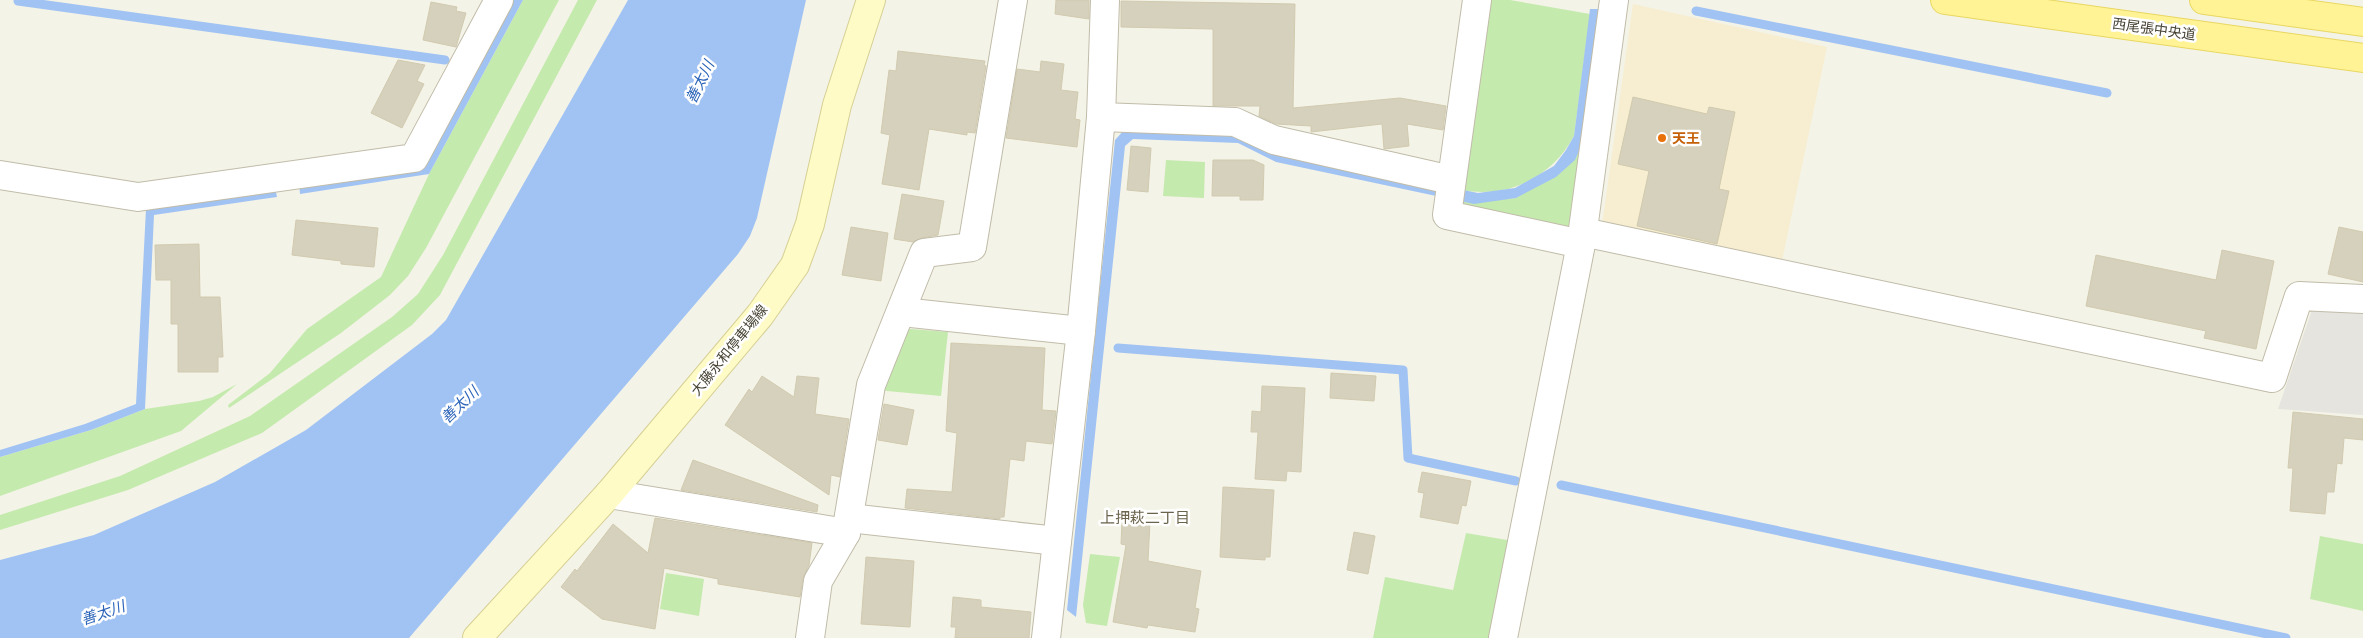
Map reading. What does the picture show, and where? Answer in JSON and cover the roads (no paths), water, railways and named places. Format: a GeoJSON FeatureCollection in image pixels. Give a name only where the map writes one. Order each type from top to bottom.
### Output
{"type":"FeatureCollection","features":[{"type":"Feature","properties":{"kind":"main road","name":"大藤永和停車場線"},"geometry":{"type":"LineString","coordinates":[[477,638],[609,494],[760,315],[795,265],[810,224],[837,105],[871,0]]}},
{"type":"Feature","properties":{"kind":"main road","name":"西尾張中央道"},"geometry":{"type":"LineString","coordinates":[[1945,0],[2363,58]]}},
{"type":"Feature","properties":{"kind":"main road"},"geometry":{"type":"LineString","coordinates":[[2204,0],[2363,22]]}},
{"type":"Feature","properties":{"kind":"street"},"geometry":{"type":"LineString","coordinates":[[0,175],[138,197],[414,158],[499,0]]}},
{"type":"Feature","properties":{"kind":"street"},"geometry":{"type":"LineString","coordinates":[[810,638],[818,581],[848,526],[872,385],[924,252],[972,246],[1013,0]]}},
{"type":"Feature","properties":{"kind":"street"},"geometry":{"type":"LineString","coordinates":[[1049,637],[1057,541],[1081,331],[1102,116],[1105,0]]}},
{"type":"Feature","properties":{"kind":"street"},"geometry":{"type":"LineString","coordinates":[[1477,0],[1447,215],[1582,238],[2272,378],[2299,296],[2363,299]]}},
{"type":"Feature","properties":{"kind":"street"},"geometry":{"type":"LineString","coordinates":[[1503,638],[1582,238],[1614,0]]}},
{"type":"Feature","properties":{"kind":"street"},"geometry":{"type":"LineString","coordinates":[[1102,116],[1235,122],[1274,140],[1450,190]]}},
{"type":"Feature","properties":{"kind":"street"},"geometry":{"type":"LineString","coordinates":[[902,312],[1081,331]]}},
{"type":"Feature","properties":{"kind":"street"},"geometry":{"type":"LineString","coordinates":[[609,494],[848,526],[1057,541]]}},
{"type":"Feature","properties":{"kind":"water"},"geometry":{"type":"Polygon","coordinates":[[[512,0],[523,0],[429,174],[300,194],[299,183],[424,166],[512,0]]]}},
{"type":"Feature","properties":{"kind":"water","name":"善太川"},"geometry":{"type":"Polygon","coordinates":[[[628,0],[806,0],[757,218],[750,236],[738,254],[409,638],[0,638],[0,560],[94,535],[215,482],[306,430],[432,334],[446,320],[628,0]]]}},
{"type":"Feature","properties":{"kind":"water"},"geometry":{"type":"Polygon","coordinates":[[[1590,9],[1602,9],[1583,142],[1575,160],[1556,177],[1516,198],[1474,204],[1276,162],[1238,143],[1133,139],[1125,146],[1076,617],[1067,610],[1115,140],[1125,129],[1239,135],[1291,155],[1478,193],[1515,188],[1554,166],[1574,136],[1590,9]]]}},
{"type":"Feature","properties":{"kind":"water"},"geometry":{"type":"Polygon","coordinates":[[[275,187],[277,197],[154,215],[145,409],[91,430],[0,457],[0,450],[85,424],[136,404],[146,209],[275,187]]]}},
{"type":"Feature","properties":{"kind":"waterway"},"geometry":{"type":"LineString","coordinates":[[18,1],[445,60]]}},
{"type":"Feature","properties":{"kind":"waterway"},"geometry":{"type":"LineString","coordinates":[[1696,11],[2107,93]]}},
{"type":"Feature","properties":{"kind":"waterway"},"geometry":{"type":"LineString","coordinates":[[1118,348],[1403,370],[1408,458],[1516,481]]}},
{"type":"Feature","properties":{"kind":"waterway"},"geometry":{"type":"LineString","coordinates":[[1561,485],[2286,638]]}},
{"type":"Feature","properties":{"kind":"place","name":"天王"},"geometry":{"type":"Point","coordinates":[1662,138]}},
{"type":"Feature","properties":{"kind":"district","name":"上押萩二丁目"},"geometry":{"type":"Point","coordinates":[1145,518]}}]}
